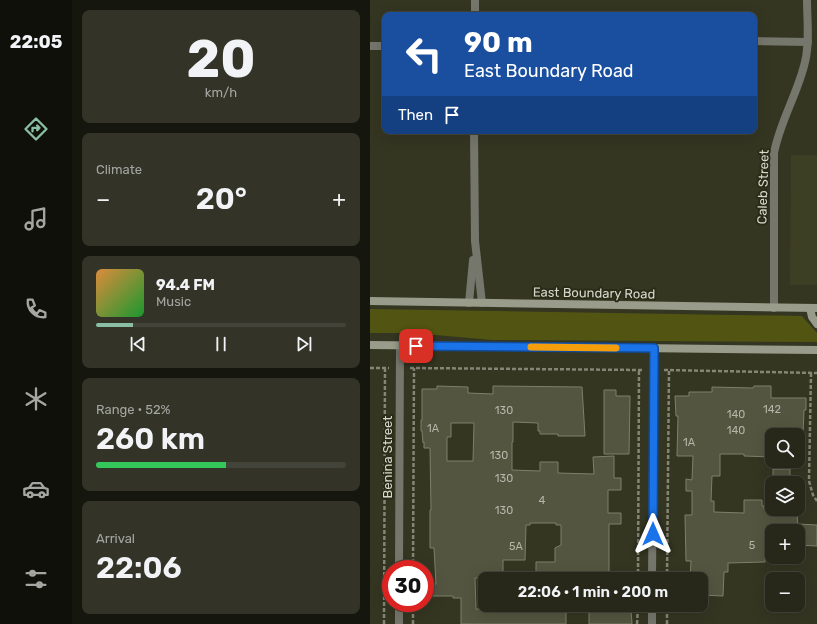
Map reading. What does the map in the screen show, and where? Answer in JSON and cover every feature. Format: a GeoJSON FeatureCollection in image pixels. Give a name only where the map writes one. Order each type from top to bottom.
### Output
{"type":"FeatureCollection","features":[{"type":"Feature","properties":{"kind":"main road","name":"East Boundary Road"},"geometry":{"type":"LineString","coordinates":[[370,301],[813,308]]}},
{"type":"Feature","properties":{"kind":"main road"},"geometry":{"type":"LineString","coordinates":[[813,308],[812,317],[817,324]]}},
{"type":"Feature","properties":{"kind":"main road"},"geometry":{"type":"LineString","coordinates":[[370,346],[817,350]]}},
{"type":"Feature","properties":{"kind":"street"},"geometry":{"type":"LineString","coordinates":[[475,0],[475,12]]}},
{"type":"Feature","properties":{"kind":"street","name":"Caleb Street"},"geometry":{"type":"LineString","coordinates":[[774,308],[774,153],[805,63],[808,42],[808,0]]}},
{"type":"Feature","properties":{"kind":"street"},"geometry":{"type":"LineString","coordinates":[[757,41],[808,42]]}},
{"type":"Feature","properties":{"kind":"street"},"geometry":{"type":"LineString","coordinates":[[370,46],[382,46]]}},
{"type":"Feature","properties":{"kind":"street"},"geometry":{"type":"LineString","coordinates":[[474,134],[475,241],[482,303]]}},
{"type":"Feature","properties":{"kind":"street"},"geometry":{"type":"LineString","coordinates":[[469,303],[475,241]]}},
{"type":"Feature","properties":{"kind":"street","name":"Benina Street"},"geometry":{"type":"LineString","coordinates":[[399,560],[400,346]]}},
{"type":"Feature","properties":{"kind":"street"},"geometry":{"type":"LineString","coordinates":[[652,572],[654,348]]}},
{"type":"Feature","properties":{"kind":"street"},"geometry":{"type":"LineString","coordinates":[[398,624],[399,612]]}},
{"type":"Feature","properties":{"kind":"street"},"geometry":{"type":"LineString","coordinates":[[652,612],[652,624]]}},
{"type":"Feature","properties":{"kind":"path"},"geometry":{"type":"LineString","coordinates":[[370,368],[669,370],[817,373]]}},
{"type":"Feature","properties":{"kind":"path"},"geometry":{"type":"LineString","coordinates":[[384,624],[385,368]]}},
{"type":"Feature","properties":{"kind":"path"},"geometry":{"type":"LineString","coordinates":[[413,560],[414,368]]}},
{"type":"Feature","properties":{"kind":"path"},"geometry":{"type":"LineString","coordinates":[[638,572],[639,370]]}},
{"type":"Feature","properties":{"kind":"path"},"geometry":{"type":"LineString","coordinates":[[667,572],[669,370]]}},
{"type":"Feature","properties":{"kind":"path"},"geometry":{"type":"LineString","coordinates":[[811,372],[809,481],[813,495],[817,502]]}},
{"type":"Feature","properties":{"kind":"path"},"geometry":{"type":"LineString","coordinates":[[413,612],[413,624]]}},
{"type":"Feature","properties":{"kind":"path"},"geometry":{"type":"LineString","coordinates":[[637,624],[638,612]]}},
{"type":"Feature","properties":{"kind":"path"},"geometry":{"type":"LineString","coordinates":[[667,612],[667,624]]}},
{"type":"Feature","properties":{"kind":"shaded area"},"geometry":{"type":"Polygon","coordinates":[[[791,155],[817,155],[817,285],[790,285],[791,155]]]}},
{"type":"Feature","properties":{"kind":"shaded area"},"geometry":{"type":"Polygon","coordinates":[[[370,309],[802,316],[817,333],[817,342],[492,340],[413,333],[370,333],[370,309]]]}},
{"type":"Feature","properties":{"kind":"building"},"geometry":{"type":"Polygon","coordinates":[[[437,386],[468,387],[468,393],[493,394],[493,386],[582,387],[585,436],[540,434],[540,431],[538,431],[538,423],[513,422],[512,470],[540,471],[540,462],[558,462],[558,473],[594,474],[593,457],[614,456],[614,478],[621,478],[621,490],[608,490],[608,513],[621,513],[621,524],[609,524],[609,572],[536,572],[536,562],[555,562],[555,548],[561,545],[561,525],[556,525],[556,523],[530,523],[530,525],[526,525],[525,560],[503,560],[503,572],[478,572],[478,578],[475,578],[476,609],[478,609],[478,612],[566,612],[566,624],[461,624],[461,598],[453,598],[453,596],[434,596],[434,584],[436,584],[434,548],[430,548],[430,448],[424,448],[421,431],[422,389],[437,389],[437,386]],[[451,423],[451,437],[447,437],[447,461],[473,461],[474,423],[451,423]]]}},
{"type":"Feature","properties":{"kind":"building"},"geometry":{"type":"Polygon","coordinates":[[[754,386],[771,386],[771,398],[806,398],[803,428],[765,428],[765,457],[744,456],[744,454],[720,454],[720,476],[712,476],[711,501],[714,501],[714,512],[744,513],[744,500],[762,500],[762,506],[764,506],[765,509],[765,516],[797,516],[798,524],[765,524],[765,562],[728,563],[728,572],[724,572],[723,596],[708,595],[708,572],[690,572],[691,561],[686,561],[685,515],[692,515],[692,491],[686,491],[686,479],[692,480],[693,456],[677,456],[678,416],[676,416],[675,396],[689,396],[689,392],[712,392],[712,387],[753,388],[754,386]]]}},
{"type":"Feature","properties":{"kind":"building"},"geometry":{"type":"Polygon","coordinates":[[[604,390],[616,390],[616,396],[630,396],[629,454],[604,454],[604,390]]]}},
{"type":"Feature","properties":{"kind":"building"},"geometry":{"type":"Polygon","coordinates":[[[773,469],[790,469],[790,476],[773,476],[773,469]]]}},
{"type":"Feature","properties":{"kind":"building"},"geometry":{"type":"Polygon","coordinates":[[[805,524],[817,525],[817,546],[805,545],[805,524]]]}},
{"type":"Feature","properties":{"kind":"building"},"geometry":{"type":"Polygon","coordinates":[[[589,612],[631,612],[632,624],[589,624],[589,612]]]}},
{"type":"Feature","properties":{"kind":"slow traffic"},"geometry":{"type":"LineString","coordinates":[[531,347],[616,348]]}},
{"type":"Feature","properties":{"kind":"route"},"geometry":{"type":"LineString","coordinates":[[416,346],[654,348],[653,534]]}}]}
